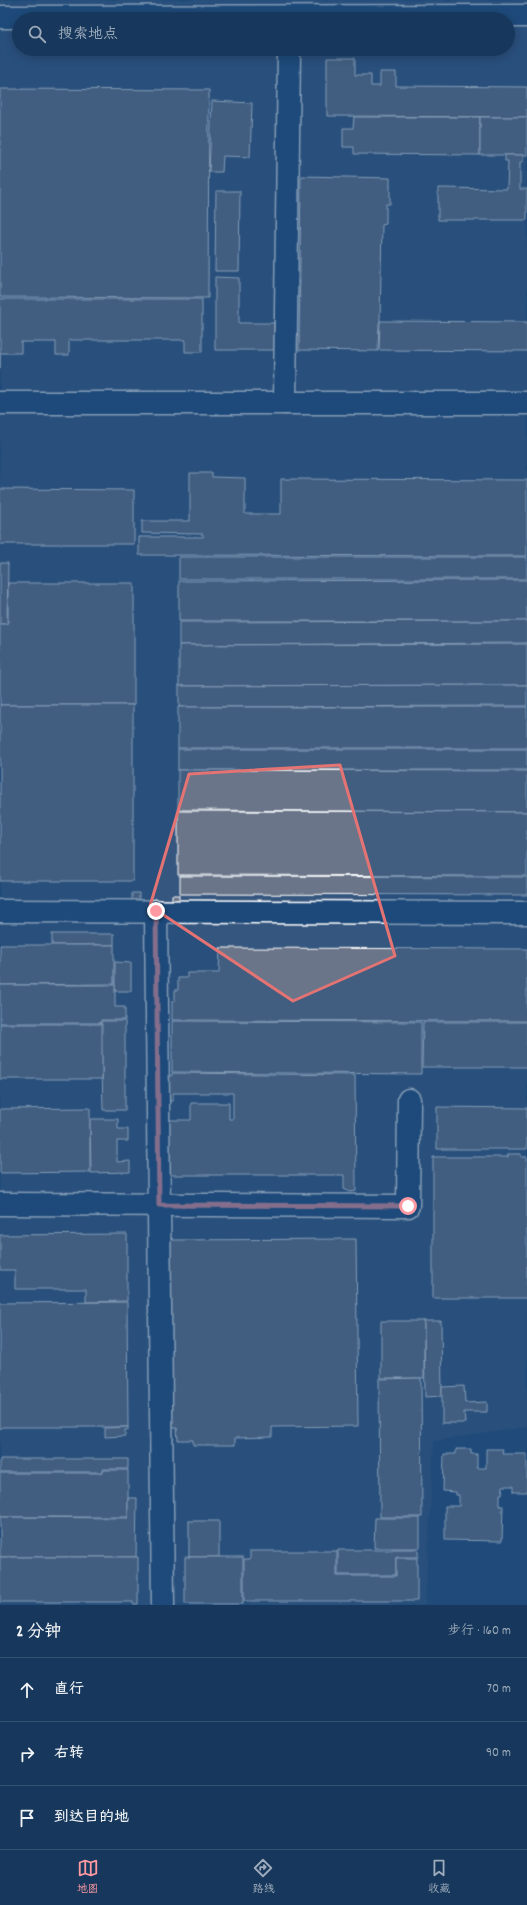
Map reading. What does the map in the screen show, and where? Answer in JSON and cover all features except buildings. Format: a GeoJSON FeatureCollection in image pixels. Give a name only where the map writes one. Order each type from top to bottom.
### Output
{"type":"FeatureCollection","features":[{"type":"Feature","properties":{"kind":"street"},"geometry":{"type":"LineString","coordinates":[[47,12],[84,8],[166,12]]}},
{"type":"Feature","properties":{"kind":"street"},"geometry":{"type":"LineString","coordinates":[[0,17],[12,16]]}},
{"type":"Feature","properties":{"kind":"street"},"geometry":{"type":"LineString","coordinates":[[515,16],[527,16]]}},
{"type":"Feature","properties":{"kind":"street"},"geometry":{"type":"LineString","coordinates":[[285,403],[289,56]]}},
{"type":"Feature","properties":{"kind":"street"},"geometry":{"type":"LineString","coordinates":[[0,403],[527,403]]}},
{"type":"Feature","properties":{"kind":"street"},"geometry":{"type":"LineString","coordinates":[[0,911],[527,913]]}},
{"type":"Feature","properties":{"kind":"street"},"geometry":{"type":"LineString","coordinates":[[156,911],[163,1605]]}},
{"type":"Feature","properties":{"kind":"street"},"geometry":{"type":"LineString","coordinates":[[0,1204],[408,1206],[409,1100]]}},
{"type":"Feature","properties":{"kind":"highlighted area"},"geometry":{"type":"Polygon","coordinates":[[[340,765],[395,956],[293,1001],[150,906],[189,774],[340,765]]]}},
{"type":"Feature","properties":{"kind":"shaded area"},"geometry":{"type":"Polygon","coordinates":[[[0,0],[527,0],[527,1427],[434,1441],[425,1605],[0,1605],[0,0]]]}},
{"type":"Feature","properties":{"kind":"route"},"geometry":{"type":"LineString","coordinates":[[156,911],[159,1205],[408,1206]]}}]}
